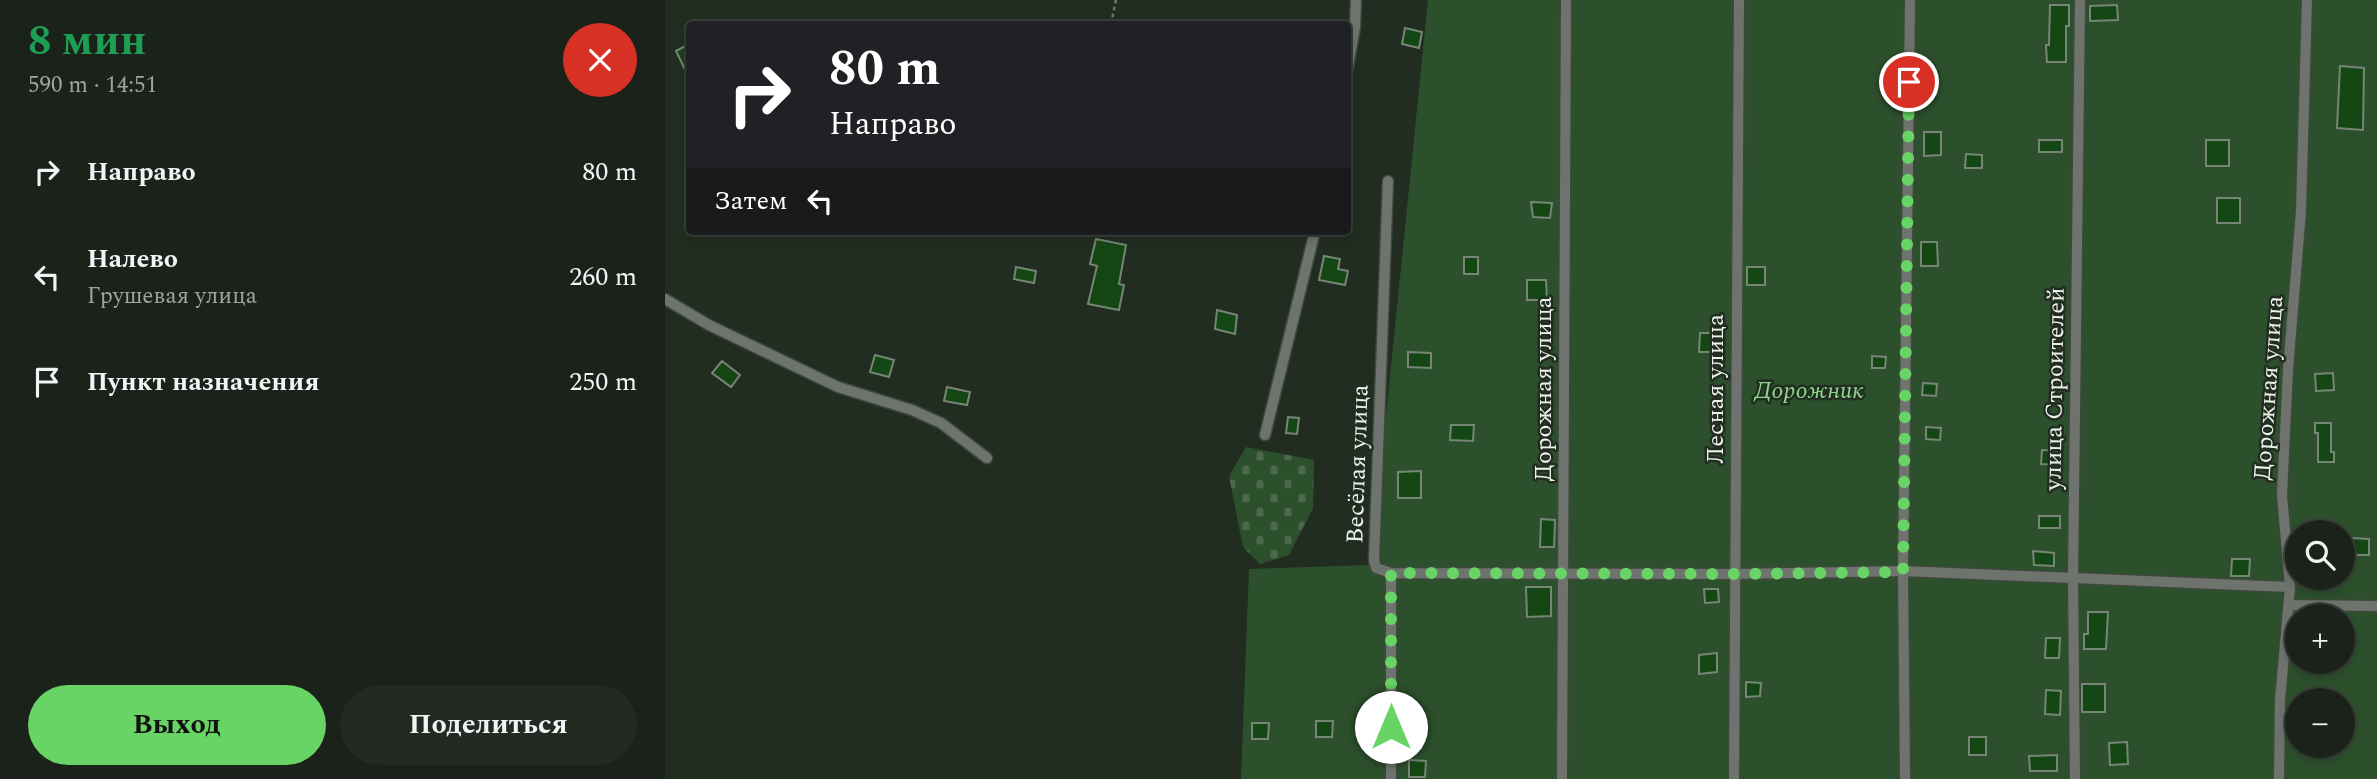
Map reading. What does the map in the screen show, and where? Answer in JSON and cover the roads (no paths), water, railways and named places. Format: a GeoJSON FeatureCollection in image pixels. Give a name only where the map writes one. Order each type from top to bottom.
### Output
{"type":"FeatureCollection","features":[{"type":"Feature","properties":{"kind":"street"},"geometry":{"type":"LineString","coordinates":[[1351,50],[1356,0]]}},
{"type":"Feature","properties":{"kind":"street","name":"Дорожная улица"},"geometry":{"type":"LineString","coordinates":[[1562,779],[1566,0]]}},
{"type":"Feature","properties":{"kind":"street","name":"Лесная улица"},"geometry":{"type":"LineString","coordinates":[[1734,779],[1739,0]]}},
{"type":"Feature","properties":{"kind":"street"},"geometry":{"type":"LineString","coordinates":[[1905,779],[1903,572],[1910,0]]}},
{"type":"Feature","properties":{"kind":"street","name":"улица Строителей"},"geometry":{"type":"LineString","coordinates":[[2075,779],[2073,578],[2080,0]]}},
{"type":"Feature","properties":{"kind":"street","name":"Дорожная улица"},"geometry":{"type":"LineString","coordinates":[[2285,530],[2282,495],[2288,370],[2301,211],[2307,0]]}},
{"type":"Feature","properties":{"kind":"street","name":"Весёлая улица"},"geometry":{"type":"LineString","coordinates":[[1388,181],[1374,560],[1376,568],[1391,573]]}},
{"type":"Feature","properties":{"kind":"street"},"geometry":{"type":"LineString","coordinates":[[1265,435],[1314,235]]}},
{"type":"Feature","properties":{"kind":"street"},"geometry":{"type":"LineString","coordinates":[[665,299],[709,326],[838,387],[912,410],[941,423],[987,458]]}},
{"type":"Feature","properties":{"kind":"street"},"geometry":{"type":"LineString","coordinates":[[1391,779],[1391,573],[1903,572],[2285,587]]}},
{"type":"Feature","properties":{"kind":"street"},"geometry":{"type":"LineString","coordinates":[[2355,606],[2377,606]]}},
{"type":"Feature","properties":{"kind":"street","name":"Дорожная улица"},"geometry":{"type":"LineString","coordinates":[[2279,779],[2280,700],[2285,652]]}},
{"type":"Feature","properties":{"kind":"park label","name":"Дорожник"},"geometry":{"type":"Point","coordinates":[1809,390]}}]}
